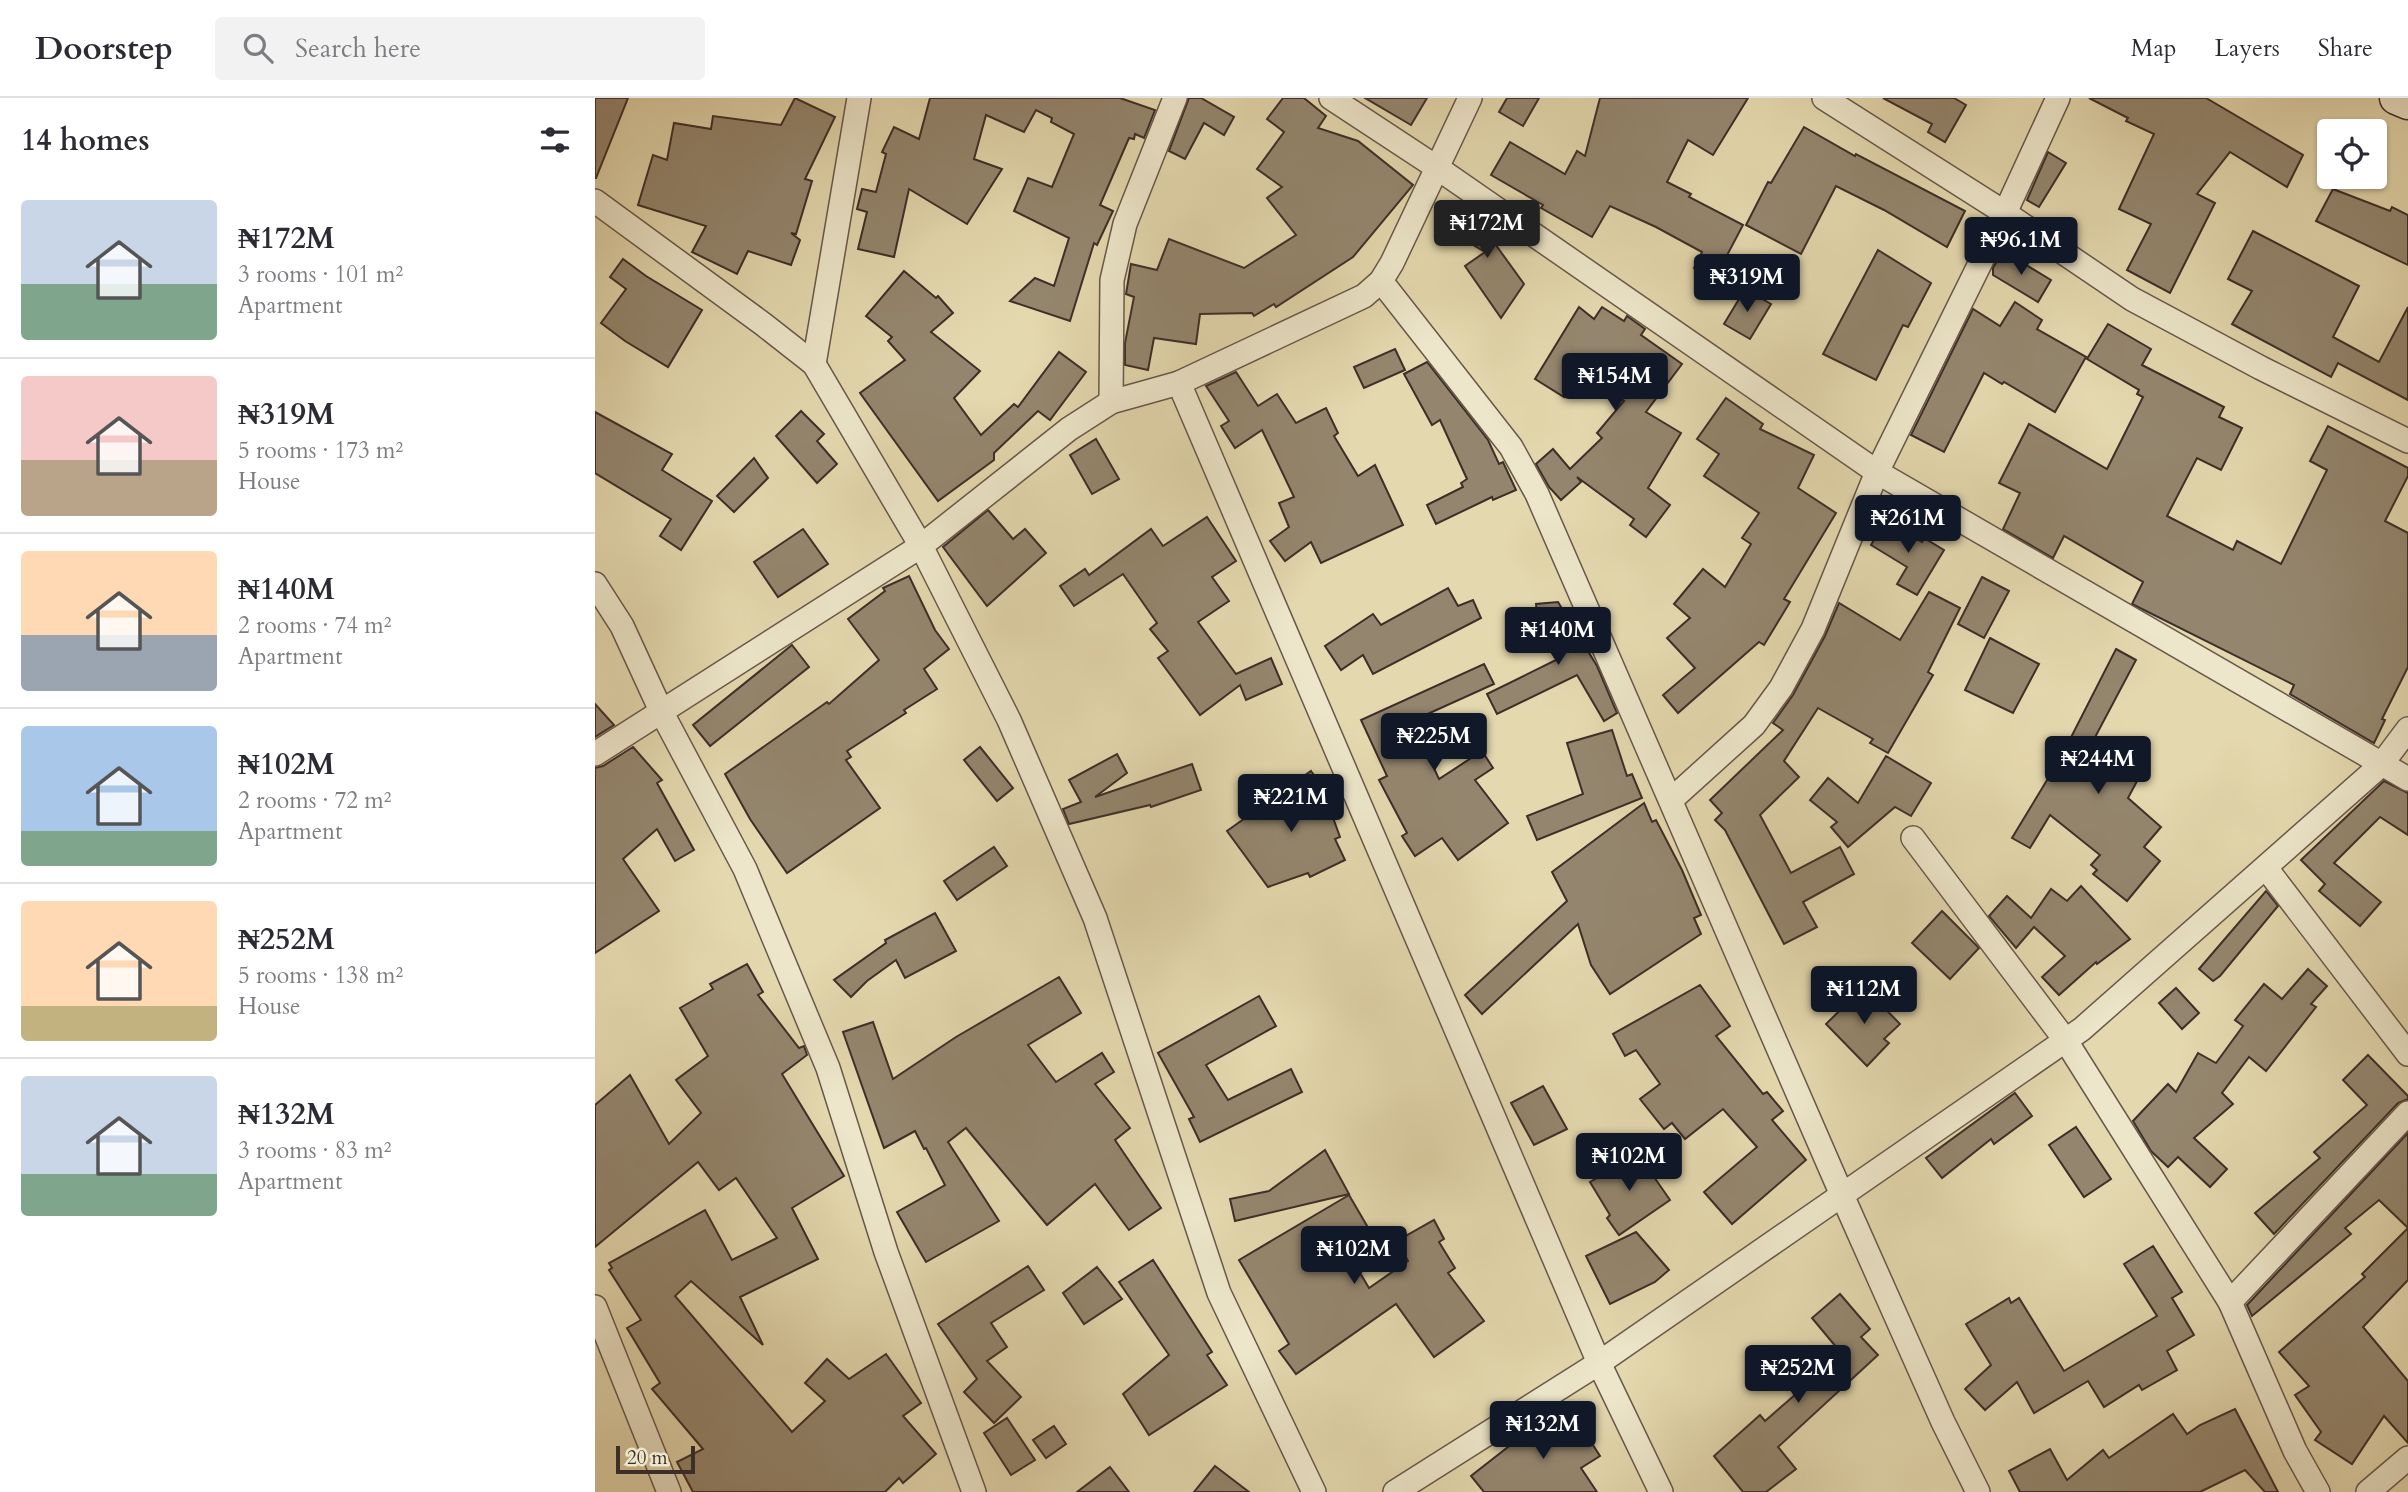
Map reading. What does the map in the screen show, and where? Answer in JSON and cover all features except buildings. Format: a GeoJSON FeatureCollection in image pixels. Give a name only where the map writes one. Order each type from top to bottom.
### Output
{"type":"FeatureCollection","features":[{"type":"Feature","properties":{"kind":"street"},"geometry":{"type":"LineString","coordinates":[[814,364],[859,98]]}},
{"type":"Feature","properties":{"kind":"street"},"geometry":{"type":"LineString","coordinates":[[1111,402],[1112,280],[1125,225],[1175,98]]}},
{"type":"Feature","properties":{"kind":"street"},"geometry":{"type":"LineString","coordinates":[[1331,98],[1436,167],[1877,472],[2408,779]]}},
{"type":"Feature","properties":{"kind":"street"},"geometry":{"type":"LineString","coordinates":[[595,754],[921,546],[1069,429],[1111,402],[1179,383],[1364,296],[1381,281],[1392,264],[1470,98]]}},
{"type":"Feature","properties":{"kind":"street"},"geometry":{"type":"LineString","coordinates":[[1824,98],[2133,299],[2261,368],[2408,441]]}},
{"type":"Feature","properties":{"kind":"street"},"geometry":{"type":"LineString","coordinates":[[1671,800],[1754,725],[1781,688],[1813,629],[1877,472],[2005,214],[2058,98]]}},
{"type":"Feature","properties":{"kind":"street"},"geometry":{"type":"LineString","coordinates":[[2396,98],[2408,103]]}},
{"type":"Feature","properties":{"kind":"street"},"geometry":{"type":"LineString","coordinates":[[595,201],[814,364],[921,546],[1009,720],[1095,918],[1219,1293],[1314,1492]]}},
{"type":"Feature","properties":{"kind":"street"},"geometry":{"type":"LineString","coordinates":[[1381,281],[1511,447],[1537,494],[1842,1195],[1977,1492]]}},
{"type":"Feature","properties":{"kind":"street"},"geometry":{"type":"LineString","coordinates":[[1179,383],[1599,1363],[1661,1492]]}},
{"type":"Feature","properties":{"kind":"street"},"geometry":{"type":"LineString","coordinates":[[595,584],[622,626],[661,713],[745,869],[828,1068],[885,1252],[974,1492]]}},
{"type":"Feature","properties":{"kind":"street"},"geometry":{"type":"LineString","coordinates":[[1395,1492],[1599,1363],[2066,1041],[2381,765],[2408,729]]}},
{"type":"Feature","properties":{"kind":"street"},"geometry":{"type":"LineString","coordinates":[[1913,838],[2066,1041],[2230,1302],[2295,1451],[2318,1492]]}},
{"type":"Feature","properties":{"kind":"street"},"geometry":{"type":"LineString","coordinates":[[2266,868],[2408,1054]]}},
{"type":"Feature","properties":{"kind":"street"},"geometry":{"type":"LineString","coordinates":[[2230,1302],[2408,1113]]}},
{"type":"Feature","properties":{"kind":"street"},"geometry":{"type":"LineString","coordinates":[[595,1307],[669,1492]]}},
{"type":"Feature","properties":{"kind":"street"},"geometry":{"type":"LineString","coordinates":[[2368,1492],[2408,1458]]}}]}
